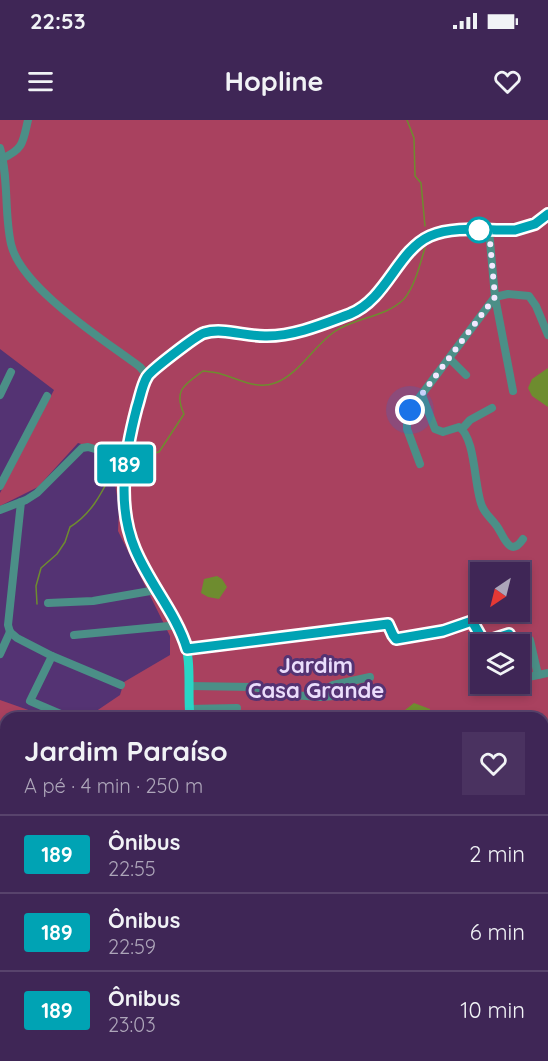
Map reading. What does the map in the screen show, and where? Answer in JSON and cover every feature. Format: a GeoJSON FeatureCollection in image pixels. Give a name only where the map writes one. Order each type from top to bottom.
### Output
{"type":"FeatureCollection","features":[{"type":"Feature","properties":{"kind":"main road"},"geometry":{"type":"LineString","coordinates":[[190,712],[187,649],[179,625],[156,590],[134,547],[125,498],[126,458],[147,375],[202,333],[287,335],[351,313],[364,306],[376,295],[401,263],[422,241],[433,235],[449,231],[526,228],[548,214]]}},
{"type":"Feature","properties":{"kind":"street"},"geometry":{"type":"LineString","coordinates":[[3,158],[20,148],[28,120]]}},
{"type":"Feature","properties":{"kind":"street"},"geometry":{"type":"LineString","coordinates":[[0,147],[11,242],[19,263],[54,302],[140,367],[147,375]]}},
{"type":"Feature","properties":{"kind":"street"},"geometry":{"type":"LineString","coordinates":[[489,230],[495,297],[513,391]]}},
{"type":"Feature","properties":{"kind":"street"},"geometry":{"type":"LineString","coordinates":[[420,464],[407,429],[406,417],[495,297],[508,294],[529,296],[536,306],[548,335]]}},
{"type":"Feature","properties":{"kind":"street"},"geometry":{"type":"LineString","coordinates":[[450,359],[466,375]]}},
{"type":"Feature","properties":{"kind":"street"},"geometry":{"type":"LineString","coordinates":[[0,395],[11,372]]}},
{"type":"Feature","properties":{"kind":"street"},"geometry":{"type":"LineString","coordinates":[[422,395],[435,429],[443,432],[462,429]]}},
{"type":"Feature","properties":{"kind":"street"},"geometry":{"type":"LineString","coordinates":[[1,480],[46,396]]}},
{"type":"Feature","properties":{"kind":"street"},"geometry":{"type":"LineString","coordinates":[[462,429],[470,420],[492,408]]}},
{"type":"Feature","properties":{"kind":"street"},"geometry":{"type":"LineString","coordinates":[[462,429],[472,456],[479,498],[484,512],[508,544],[518,545],[523,539]]}},
{"type":"Feature","properties":{"kind":"street"},"geometry":{"type":"LineString","coordinates":[[0,510],[37,493],[82,448],[88,447],[126,458]]}},
{"type":"Feature","properties":{"kind":"street"},"geometry":{"type":"LineString","coordinates":[[21,502],[8,625],[10,632],[52,656],[121,685]]}},
{"type":"Feature","properties":{"kind":"street"},"geometry":{"type":"LineString","coordinates":[[48,603],[93,601],[156,590]]}},
{"type":"Feature","properties":{"kind":"street"},"geometry":{"type":"LineString","coordinates":[[187,649],[388,624],[396,639],[443,631],[472,621],[479,634]]}},
{"type":"Feature","properties":{"kind":"street"},"geometry":{"type":"LineString","coordinates":[[74,636],[179,625]]}},
{"type":"Feature","properties":{"kind":"street"},"geometry":{"type":"LineString","coordinates":[[0,654],[10,632]]}},
{"type":"Feature","properties":{"kind":"street"},"geometry":{"type":"LineString","coordinates":[[530,640],[538,675]]}},
{"type":"Feature","properties":{"kind":"street"},"geometry":{"type":"LineString","coordinates":[[52,656],[30,701],[56,712]]}},
{"type":"Feature","properties":{"kind":"street"},"geometry":{"type":"LineString","coordinates":[[530,677],[548,673]]}},
{"type":"Feature","properties":{"kind":"street"},"geometry":{"type":"LineString","coordinates":[[314,696],[333,685],[370,678]]}},
{"type":"Feature","properties":{"kind":"street"},"geometry":{"type":"LineString","coordinates":[[190,686],[253,687],[314,696],[348,695]]}},
{"type":"Feature","properties":{"kind":"street"},"geometry":{"type":"LineString","coordinates":[[206,712],[237,708]]}},
{"type":"Feature","properties":{"kind":"shaded area"},"geometry":{"type":"Polygon","coordinates":[[[0,120],[548,120],[548,712],[95,712],[120,695],[124,682],[170,655],[170,636],[118,531],[119,509],[112,464],[105,451],[78,443],[38,487],[0,506],[0,493],[54,390],[0,349],[0,120]]]}},
{"type":"Feature","properties":{"kind":"shaded area"},"geometry":{"type":"Polygon","coordinates":[[[548,368],[548,407],[532,396],[528,388],[532,379],[548,368]]]}},
{"type":"Feature","properties":{"kind":"shaded area"},"geometry":{"type":"Polygon","coordinates":[[[217,576],[227,587],[219,599],[201,593],[204,579],[217,576]]]}},
{"type":"Feature","properties":{"kind":"shaded area"},"geometry":{"type":"Polygon","coordinates":[[[0,700],[34,712],[0,712],[0,700]]]}},
{"type":"Feature","properties":{"kind":"shaded area"},"geometry":{"type":"Polygon","coordinates":[[[414,703],[430,709],[430,712],[399,712],[414,703]]]}},
{"type":"Feature","properties":{"kind":"waterway"},"geometry":{"type":"LineString","coordinates":[[407,120],[414,138],[415,176],[421,183],[425,226]]}},
{"type":"Feature","properties":{"kind":"waterway"},"geometry":{"type":"LineString","coordinates":[[134,457],[159,452],[184,414],[180,393],[186,384],[203,371],[219,373],[254,385],[268,385],[283,379],[334,332],[351,323],[388,310],[404,299],[417,275],[425,248]]}},
{"type":"Feature","properties":{"kind":"waterway"},"geometry":{"type":"LineString","coordinates":[[37,604],[36,586],[41,568],[57,554],[65,542],[70,527],[91,508],[115,467]]}},
{"type":"Feature","properties":{"kind":"bus line","name":"189"},"geometry":{"type":"LineString","coordinates":[[480,634],[472,621],[443,631],[396,639],[388,624],[341,628],[187,649],[179,625],[153,584],[134,547],[125,498],[124,476],[128,445],[147,375],[202,333],[287,335],[330,322],[364,306],[376,295],[401,263],[428,237],[449,231],[526,228],[548,214]]}},
{"type":"Feature","properties":{"kind":"district","name":"Jardim Casa Grande"},"geometry":{"type":"Point","coordinates":[316,678]}},
{"type":"Feature","properties":{"kind":"route"},"geometry":{"type":"LineString","coordinates":[[410,410],[495,297],[489,230],[479,230]]}}]}
